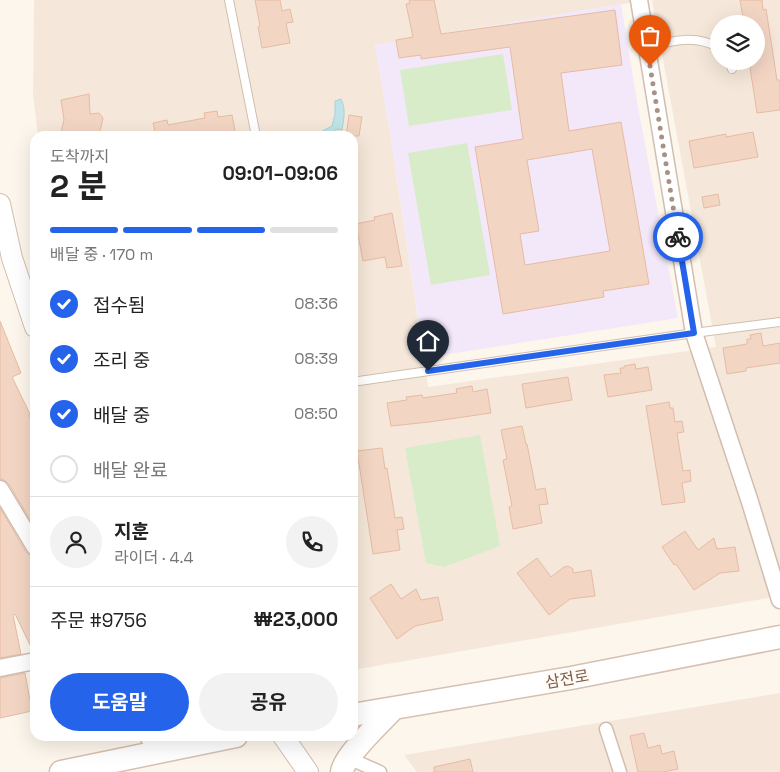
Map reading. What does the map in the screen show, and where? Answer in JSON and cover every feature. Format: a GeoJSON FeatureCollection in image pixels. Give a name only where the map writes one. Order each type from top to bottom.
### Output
{"type":"FeatureCollection","features":[{"type":"Feature","properties":{"kind":"main road","name":"삼전로"},"geometry":{"type":"LineString","coordinates":[[358,715],[571,678],[780,637]]}},
{"type":"Feature","properties":{"kind":"main road"},"geometry":{"type":"LineString","coordinates":[[349,766],[343,767],[346,760],[393,709]]}},
{"type":"Feature","properties":{"kind":"main road"},"geometry":{"type":"LineString","coordinates":[[61,772],[153,744],[188,741]]}},
{"type":"Feature","properties":{"kind":"street"},"geometry":{"type":"LineString","coordinates":[[639,0],[694,333],[780,600]]}},
{"type":"Feature","properties":{"kind":"street"},"geometry":{"type":"LineString","coordinates":[[0,204],[6,260],[30,315]]}},
{"type":"Feature","properties":{"kind":"street"},"geometry":{"type":"LineString","coordinates":[[0,490],[30,540]]}},
{"type":"Feature","properties":{"kind":"street"},"geometry":{"type":"LineString","coordinates":[[0,668],[30,662]]}},
{"type":"Feature","properties":{"kind":"street"},"geometry":{"type":"LineString","coordinates":[[606,729],[620,772]]}},
{"type":"Feature","properties":{"kind":"street"},"geometry":{"type":"LineString","coordinates":[[286,741],[308,772]]}},
{"type":"Feature","properties":{"kind":"street"},"geometry":{"type":"LineString","coordinates":[[349,766],[380,772]]}},
{"type":"Feature","properties":{"kind":"lane"},"geometry":{"type":"LineString","coordinates":[[229,0],[255,131]]}},
{"type":"Feature","properties":{"kind":"lane"},"geometry":{"type":"LineString","coordinates":[[646,47],[679,40],[710,43]]}},
{"type":"Feature","properties":{"kind":"lane"},"geometry":{"type":"LineString","coordinates":[[358,381],[780,322]]}},
{"type":"Feature","properties":{"kind":"shaded area"},"geometry":{"type":"Polygon","coordinates":[[[34,0],[646,0],[375,45],[428,387],[716,347],[652,0],[780,0],[780,596],[358,669],[358,131],[37,131],[33,95],[34,0]]]}},
{"type":"Feature","properties":{"kind":"shaded area"},"geometry":{"type":"Polygon","coordinates":[[[621,4],[638,107],[678,318],[424,358],[375,45],[621,4]]]}},
{"type":"Feature","properties":{"kind":"shaded area"},"geometry":{"type":"Polygon","coordinates":[[[780,693],[780,772],[417,772],[404,755],[780,693]]]}},
{"type":"Feature","properties":{"kind":"green space"},"geometry":{"type":"Polygon","coordinates":[[[503,54],[512,110],[409,126],[400,70],[503,54]]]}},
{"type":"Feature","properties":{"kind":"green space"},"geometry":{"type":"Polygon","coordinates":[[[467,143],[490,275],[431,285],[408,153],[467,143]]]}},
{"type":"Feature","properties":{"kind":"green space"},"geometry":{"type":"Polygon","coordinates":[[[480,435],[500,546],[444,567],[426,563],[405,448],[480,435]]]}},
{"type":"Feature","properties":{"kind":"water"},"geometry":{"type":"Polygon","coordinates":[[[341,99],[343,103],[344,117],[342,130],[322,131],[332,126],[335,114],[335,101],[341,99]]]}},
{"type":"Feature","properties":{"kind":"building"},"geometry":{"type":"Polygon","coordinates":[[[255,0],[280,0],[282,11],[290,9],[293,22],[286,23],[290,43],[262,48],[255,0]]]}},
{"type":"Feature","properties":{"kind":"building"},"geometry":{"type":"Polygon","coordinates":[[[409,0],[434,0],[441,34],[615,10],[622,65],[561,73],[569,131],[621,122],[649,284],[603,291],[604,297],[503,314],[475,147],[523,139],[510,47],[421,59],[421,55],[399,58],[396,40],[413,37],[406,4],[410,3],[409,0]],[[592,149],[527,160],[539,231],[520,234],[525,265],[610,251],[592,149]]]}},
{"type":"Feature","properties":{"kind":"building"},"geometry":{"type":"Polygon","coordinates":[[[740,0],[762,0],[763,10],[766,9],[777,80],[780,80],[780,110],[757,113],[750,70],[765,70],[765,15],[742,15],[740,0]]]}},
{"type":"Feature","properties":{"kind":"building"},"geometry":{"type":"Polygon","coordinates":[[[89,94],[90,114],[99,113],[103,118],[100,131],[61,131],[64,120],[61,100],[89,94]]]}},
{"type":"Feature","properties":{"kind":"building"},"geometry":{"type":"Polygon","coordinates":[[[217,111],[218,117],[232,115],[235,131],[155,131],[153,123],[167,120],[168,125],[205,118],[204,113],[217,111]]]}},
{"type":"Feature","properties":{"kind":"building"},"geometry":{"type":"Polygon","coordinates":[[[349,115],[362,117],[359,136],[358,131],[347,131],[349,115]]]}},
{"type":"Feature","properties":{"kind":"building"},"geometry":{"type":"Polygon","coordinates":[[[753,132],[758,157],[694,168],[689,141],[726,134],[726,137],[753,132]]]}},
{"type":"Feature","properties":{"kind":"building"},"geometry":{"type":"Polygon","coordinates":[[[718,194],[720,205],[704,208],[702,197],[718,194]]]}},
{"type":"Feature","properties":{"kind":"building"},"geometry":{"type":"Polygon","coordinates":[[[392,213],[402,266],[387,268],[385,257],[363,261],[358,224],[375,220],[374,217],[392,213]]]}},
{"type":"Feature","properties":{"kind":"building"},"geometry":{"type":"Polygon","coordinates":[[[0,321],[21,373],[12,377],[30,414],[30,520],[9,484],[0,479],[0,321]]]}},
{"type":"Feature","properties":{"kind":"building"},"geometry":{"type":"Polygon","coordinates":[[[761,333],[763,346],[780,343],[780,363],[746,368],[746,371],[727,374],[723,348],[747,344],[747,339],[751,339],[750,335],[761,333]]]}},
{"type":"Feature","properties":{"kind":"building"},"geometry":{"type":"Polygon","coordinates":[[[635,364],[636,369],[648,367],[652,390],[608,397],[604,375],[621,373],[620,368],[635,364]]]}},
{"type":"Feature","properties":{"kind":"building"},"geometry":{"type":"Polygon","coordinates":[[[568,377],[572,400],[526,408],[522,384],[568,377]]]}},
{"type":"Feature","properties":{"kind":"building"},"geometry":{"type":"Polygon","coordinates":[[[472,386],[473,392],[487,389],[491,413],[391,426],[387,403],[407,400],[406,397],[422,395],[423,398],[457,393],[456,389],[472,386]]]}},
{"type":"Feature","properties":{"kind":"building"},"geometry":{"type":"Polygon","coordinates":[[[669,402],[670,408],[673,408],[675,422],[682,421],[684,432],[677,433],[683,471],[690,470],[691,481],[682,483],[685,502],[662,505],[646,406],[669,402]]]}},
{"type":"Feature","properties":{"kind":"building"},"geometry":{"type":"Polygon","coordinates":[[[522,426],[536,490],[545,488],[548,504],[539,505],[542,523],[513,529],[509,507],[512,506],[503,460],[507,459],[501,430],[522,426]]]}},
{"type":"Feature","properties":{"kind":"building"},"geometry":{"type":"Polygon","coordinates":[[[382,448],[395,518],[402,517],[404,529],[397,530],[400,550],[373,554],[358,451],[382,448]]]}},
{"type":"Feature","properties":{"kind":"building"},"geometry":{"type":"Polygon","coordinates":[[[0,508],[26,552],[30,555],[30,645],[15,614],[13,615],[21,654],[0,658],[0,508]]]}},
{"type":"Feature","properties":{"kind":"building"},"geometry":{"type":"Polygon","coordinates":[[[685,531],[698,550],[714,538],[717,549],[735,547],[739,571],[720,573],[694,590],[662,547],[685,531]]]}},
{"type":"Feature","properties":{"kind":"building"},"geometry":{"type":"Polygon","coordinates":[[[537,558],[551,577],[568,566],[573,569],[573,573],[591,570],[595,596],[570,599],[549,615],[517,573],[537,558]]]}},
{"type":"Feature","properties":{"kind":"building"},"geometry":{"type":"Polygon","coordinates":[[[391,584],[401,599],[416,589],[421,600],[438,597],[443,620],[415,626],[397,639],[370,598],[391,584]]]}},
{"type":"Feature","properties":{"kind":"building"},"geometry":{"type":"Polygon","coordinates":[[[25,673],[30,711],[0,718],[0,678],[25,673]]]}},
{"type":"Feature","properties":{"kind":"building"},"geometry":{"type":"Polygon","coordinates":[[[644,733],[648,748],[660,745],[662,754],[674,751],[678,769],[663,772],[638,772],[630,736],[644,733]]]}},
{"type":"Feature","properties":{"kind":"building"},"geometry":{"type":"Polygon","coordinates":[[[470,759],[473,772],[434,772],[434,767],[470,759]]]}},
{"type":"Feature","properties":{"kind":"way so far"},"geometry":{"type":"LineString","coordinates":[[650,66],[678,237]]}},
{"type":"Feature","properties":{"kind":"route"},"geometry":{"type":"LineString","coordinates":[[428,371],[694,333],[678,237]]}}]}
